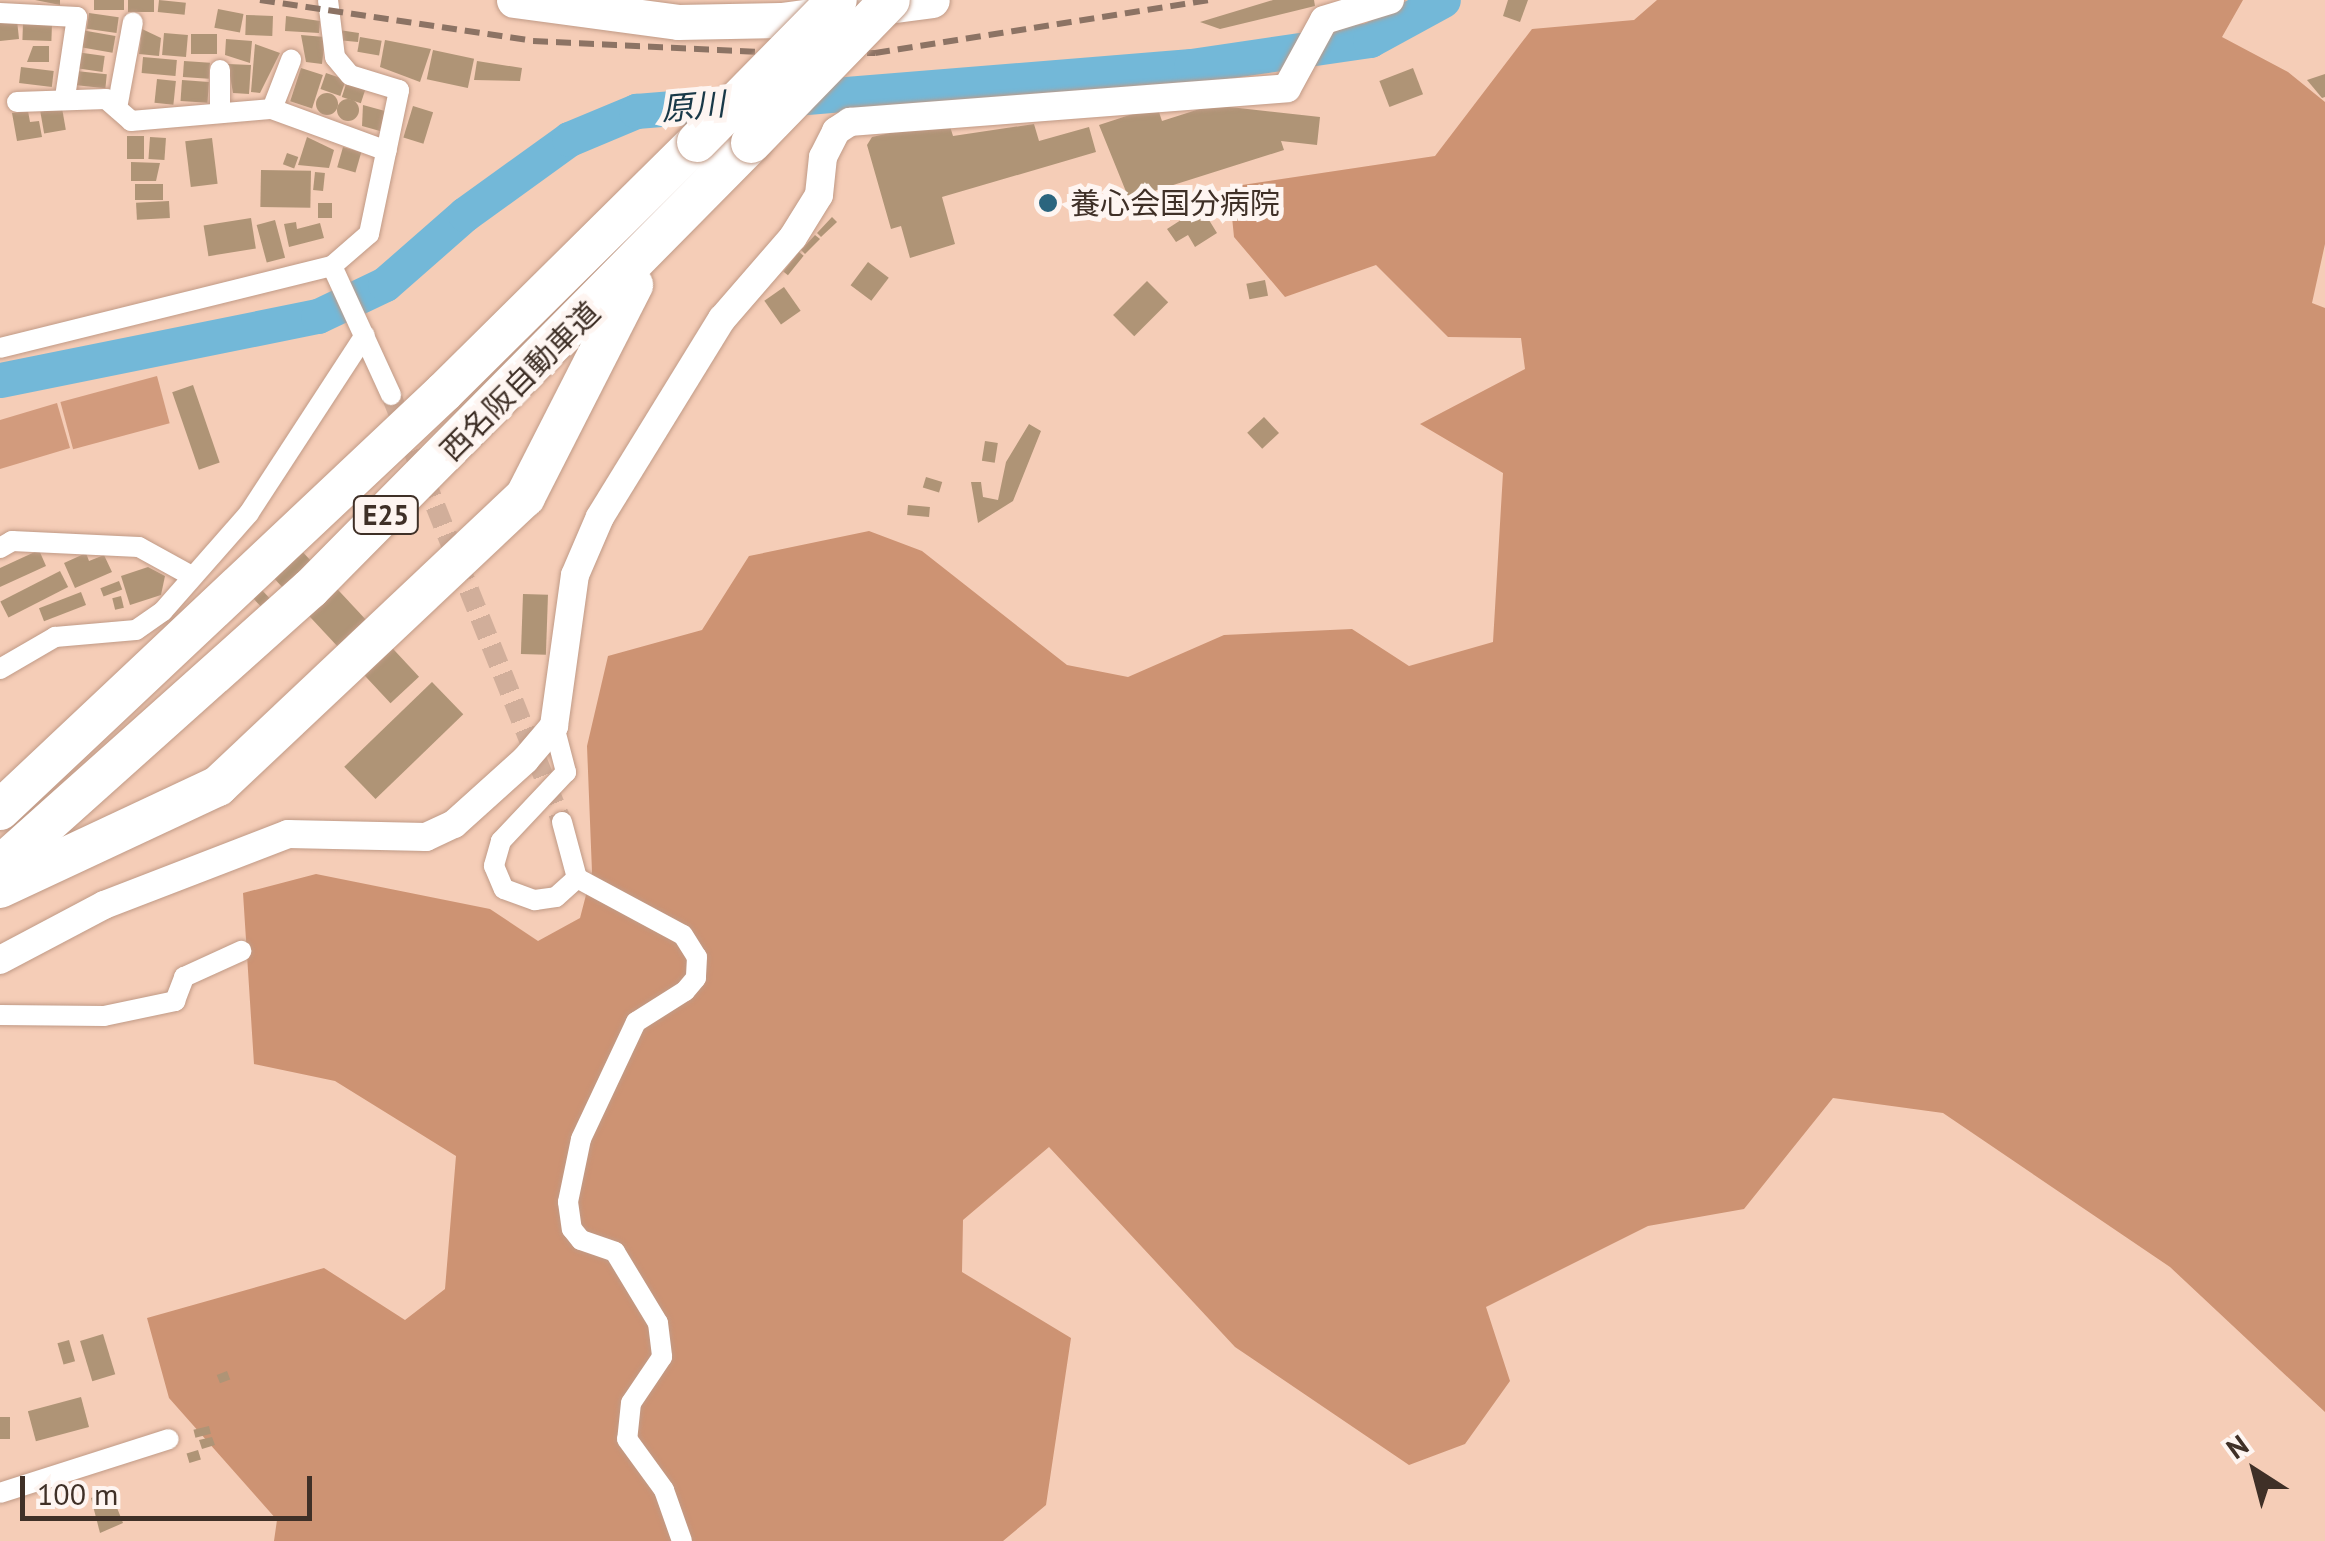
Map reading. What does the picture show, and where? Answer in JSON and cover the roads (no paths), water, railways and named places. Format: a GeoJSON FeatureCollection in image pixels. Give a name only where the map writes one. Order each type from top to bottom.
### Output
{"type":"FeatureCollection","features":[{"type":"Feature","properties":{"kind":"highway"},"geometry":{"type":"LineString","coordinates":[[514,0],[678,22],[781,20],[932,0]]}},
{"type":"Feature","properties":{"kind":"highway","name":"西名阪自動車道"},"geometry":{"type":"LineString","coordinates":[[0,810],[344,488],[837,0]]}},
{"type":"Feature","properties":{"kind":"highway","name":"西名阪自動車道"},"geometry":{"type":"LineString","coordinates":[[0,866],[310,589],[651,250],[890,0]]}},
{"type":"Feature","properties":{"kind":"highway"},"geometry":{"type":"LineString","coordinates":[[0,888],[218,786],[526,496],[651,250]]}},
{"type":"Feature","properties":{"kind":"street"},"geometry":{"type":"LineString","coordinates":[[0,348],[335,273],[368,234],[399,90],[350,75],[335,58],[328,0]]}},
{"type":"Feature","properties":{"kind":"street"},"geometry":{"type":"LineString","coordinates":[[577,878],[556,896],[536,900],[504,889],[494,866],[501,841],[566,772],[554,726],[575,575],[600,517],[722,319],[794,237],[819,195],[823,157],[836,131],[850,122],[1287,88],[1324,20],[1390,0]]}},
{"type":"Feature","properties":{"kind":"street"},"geometry":{"type":"LineString","coordinates":[[0,12],[77,17],[65,97]]}},
{"type":"Feature","properties":{"kind":"street"},"geometry":{"type":"LineString","coordinates":[[116,108],[133,22]]}},
{"type":"Feature","properties":{"kind":"street"},"geometry":{"type":"LineString","coordinates":[[272,108],[291,60]]}},
{"type":"Feature","properties":{"kind":"street"},"geometry":{"type":"LineString","coordinates":[[220,70],[220,113]]}},
{"type":"Feature","properties":{"kind":"street"},"geometry":{"type":"LineString","coordinates":[[17,102],[65,97],[106,99],[131,121],[272,108],[387,151]]}},
{"type":"Feature","properties":{"kind":"street"},"geometry":{"type":"LineString","coordinates":[[335,273],[391,395]]}},
{"type":"Feature","properties":{"kind":"street"},"geometry":{"type":"LineString","coordinates":[[0,669],[55,636],[136,630],[163,611],[190,575],[249,513],[361,326]]}},
{"type":"Feature","properties":{"kind":"street"},"geometry":{"type":"LineString","coordinates":[[0,548],[12,540],[123,544],[190,575]]}},
{"type":"Feature","properties":{"kind":"street"},"geometry":{"type":"LineString","coordinates":[[0,960],[104,905],[288,834],[426,837],[454,824],[554,726]]}},
{"type":"Feature","properties":{"kind":"street"},"geometry":{"type":"LineString","coordinates":[[562,822],[577,878]]}},
{"type":"Feature","properties":{"kind":"street"},"geometry":{"type":"LineString","coordinates":[[577,878],[610,891],[658,928],[683,935],[697,957],[696,978],[685,991],[636,1022],[581,1139],[568,1202],[572,1228],[581,1240],[615,1252],[658,1323],[662,1356],[631,1403],[627,1439],[664,1490],[682,1541]]}},
{"type":"Feature","properties":{"kind":"street"},"geometry":{"type":"LineString","coordinates":[[0,1015],[104,1016],[175,1001],[184,977],[241,951]]}},
{"type":"Feature","properties":{"kind":"street"},"geometry":{"type":"LineString","coordinates":[[0,1493],[168,1440]]}},
{"type":"Feature","properties":{"kind":"waterway","name":"原川"},"geometry":{"type":"LineString","coordinates":[[0,380],[318,316],[385,284],[465,214],[569,139],[636,111],[1191,66],[1370,40],[1443,0]]}},
{"type":"Feature","properties":{"kind":"tunnel"},"geometry":{"type":"LineString","coordinates":[[391,395],[562,822]]}},
{"type":"Feature","properties":{"kind":"railway"},"geometry":{"type":"LineString","coordinates":[[260,0],[533,41],[775,53],[875,53],[1211,0]]}},
{"type":"Feature","properties":{"kind":"place","name":"養心会国分病院"},"geometry":{"type":"Point","coordinates":[1048,203]}}]}
